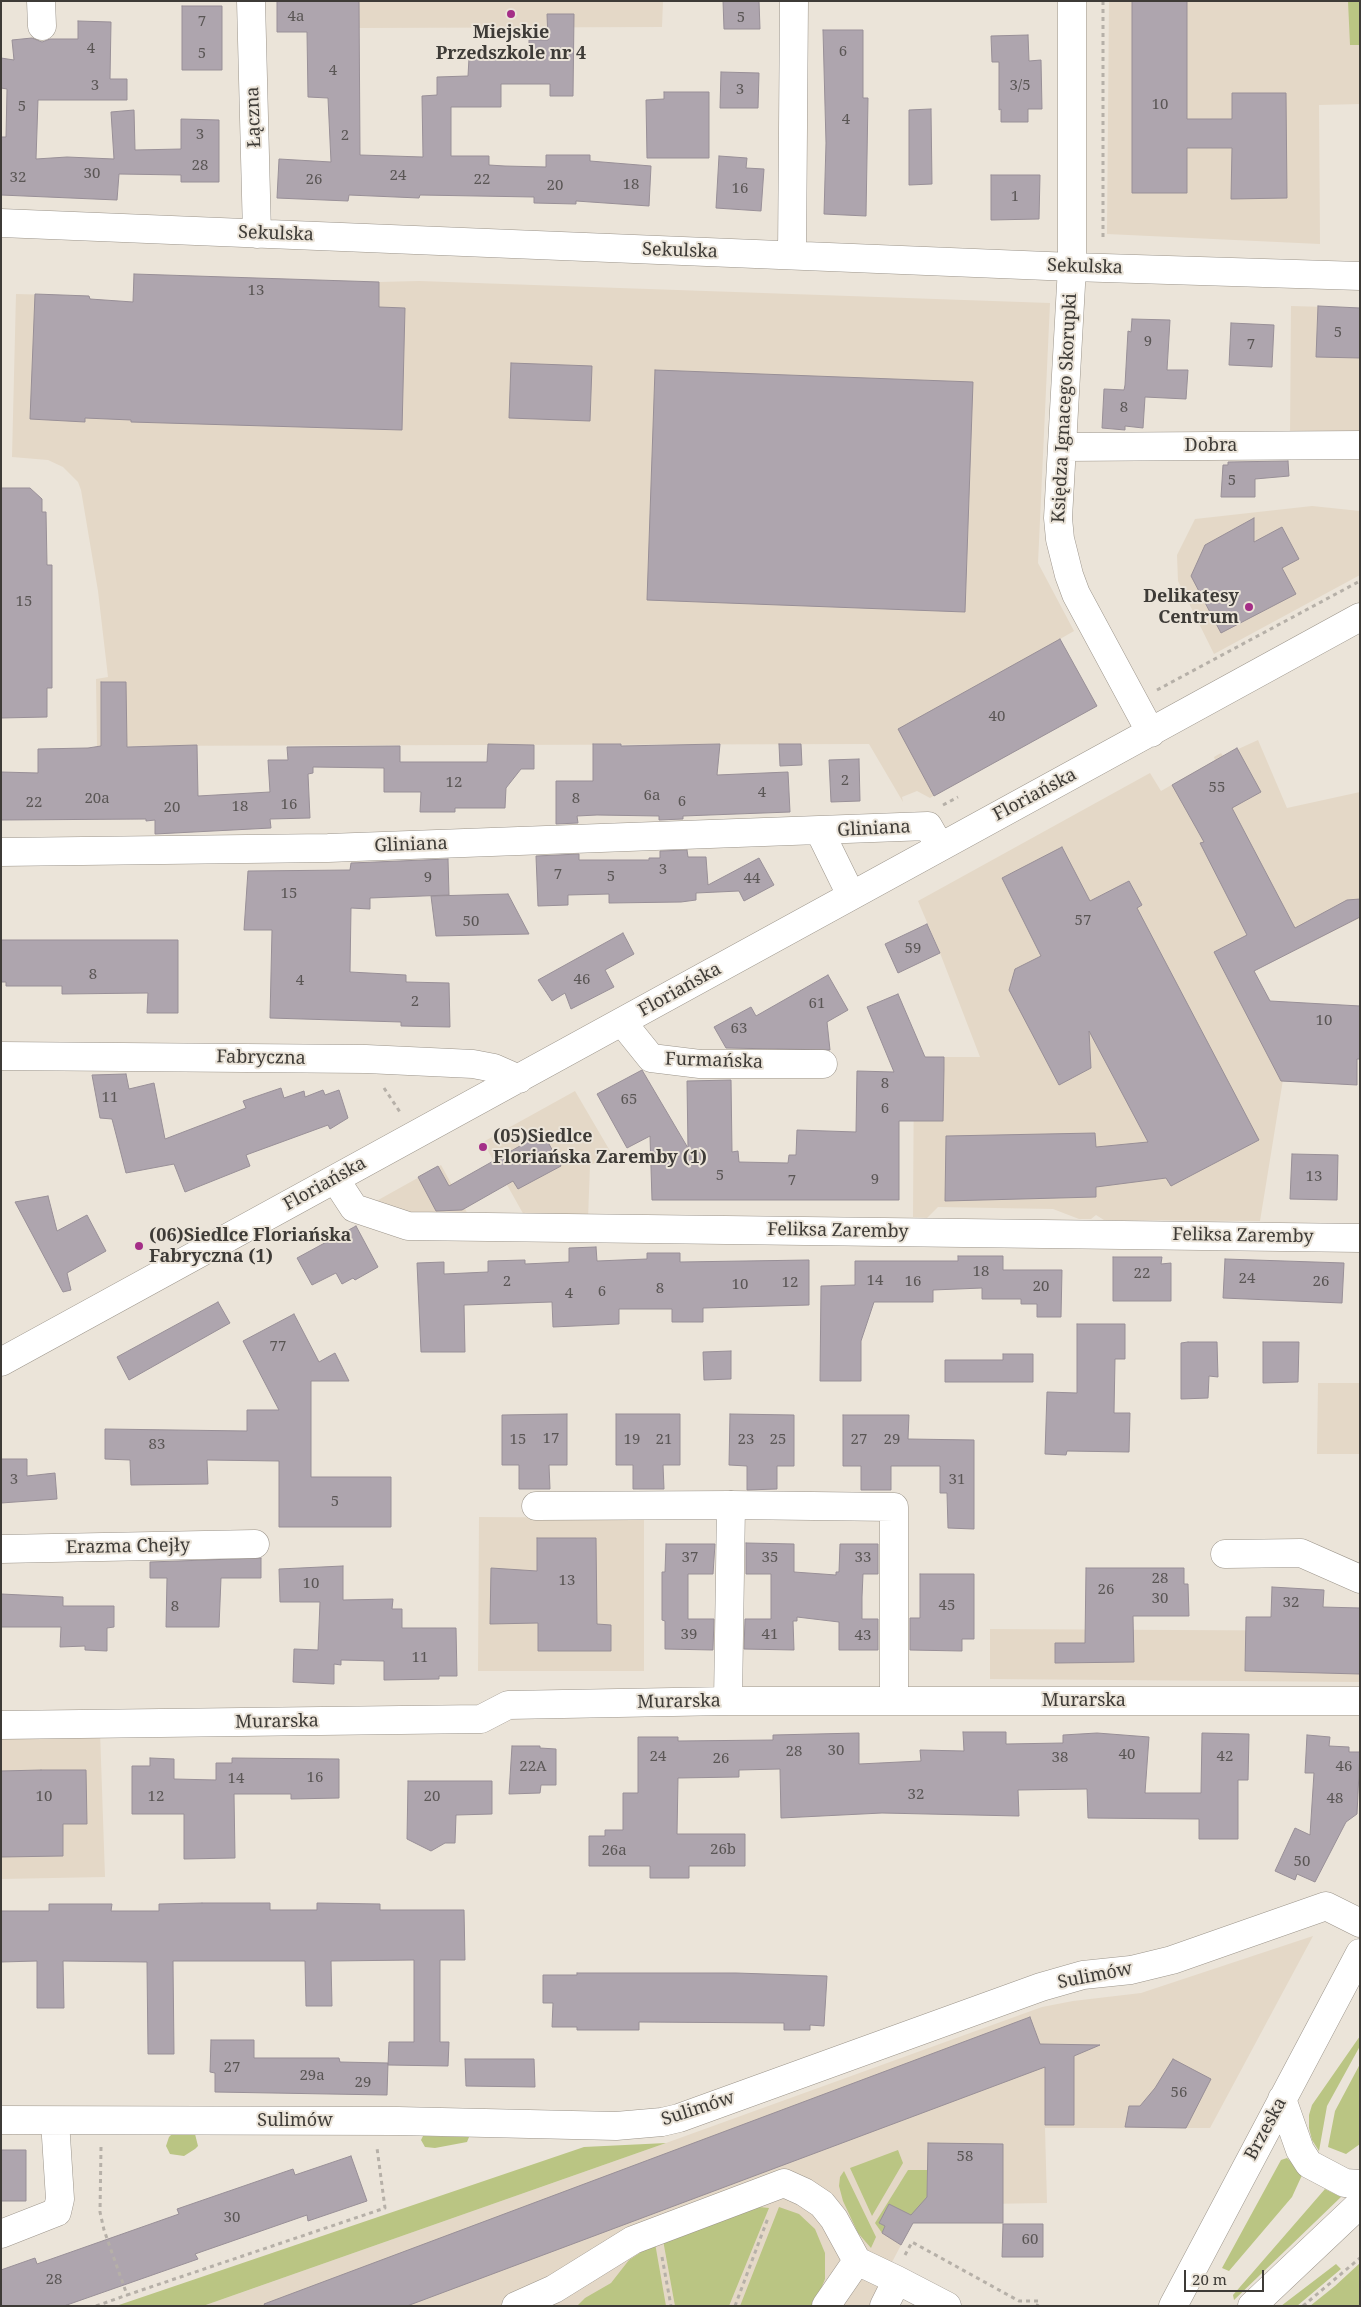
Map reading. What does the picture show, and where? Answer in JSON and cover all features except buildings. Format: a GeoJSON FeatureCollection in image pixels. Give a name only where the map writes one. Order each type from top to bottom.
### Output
{"type":"FeatureCollection","features":[{"type":"Feature","properties":{"kind":"street","name":"Łączna"},"geometry":{"type":"LineString","coordinates":[[251,1],[257,234]]}},
{"type":"Feature","properties":{"kind":"street"},"geometry":{"type":"LineString","coordinates":[[792,255],[794,1]]}},
{"type":"Feature","properties":{"kind":"street","name":"Księdza Ignacego Skorupki"},"geometry":{"type":"LineString","coordinates":[[1072,1],[1072,267],[1058,518],[1060,539],[1076,594],[1151,732]]}},
{"type":"Feature","properties":{"kind":"street","name":"Sekulska"},"geometry":{"type":"LineString","coordinates":[[1,223],[1072,267],[1360,276]]}},
{"type":"Feature","properties":{"kind":"street","name":"Dobra"},"geometry":{"type":"LineString","coordinates":[[1062,447],[1360,445]]}},
{"type":"Feature","properties":{"kind":"street","name":"Floriańska"},"geometry":{"type":"LineString","coordinates":[[1,1362],[851,895],[934,837],[1151,732],[1360,617]]}},
{"type":"Feature","properties":{"kind":"street","name":"Gliniana"},"geometry":{"type":"LineString","coordinates":[[1,852],[328,848],[820,832],[934,837]]}},
{"type":"Feature","properties":{"kind":"street","name":"Gliniana"},"geometry":{"type":"LineString","coordinates":[[820,832],[851,895]]}},
{"type":"Feature","properties":{"kind":"street","name":"Furmańska"},"geometry":{"type":"LineString","coordinates":[[622,1022],[651,1058],[700,1064],[823,1064]]}},
{"type":"Feature","properties":{"kind":"street","name":"Fabryczna"},"geometry":{"type":"LineString","coordinates":[[1,1056],[366,1059],[473,1064],[494,1068],[519,1079]]}},
{"type":"Feature","properties":{"kind":"street","name":"Feliksa Zaremby"},"geometry":{"type":"LineString","coordinates":[[335,1179],[354,1208],[408,1226],[1360,1238]]}},
{"type":"Feature","properties":{"kind":"street"},"geometry":{"type":"LineString","coordinates":[[728,1701],[731,1505]]}},
{"type":"Feature","properties":{"kind":"street"},"geometry":{"type":"LineString","coordinates":[[536,1506],[731,1505],[894,1507],[894,1701]]}},
{"type":"Feature","properties":{"kind":"street","name":"Erazma Chejły"},"geometry":{"type":"LineString","coordinates":[[1,1549],[255,1544]]}},
{"type":"Feature","properties":{"kind":"street"},"geometry":{"type":"LineString","coordinates":[[1225,1554],[1301,1553],[1360,1579]]}},
{"type":"Feature","properties":{"kind":"street","name":"Murarska"},"geometry":{"type":"LineString","coordinates":[[1,1725],[481,1719],[508,1704],[728,1701],[1360,1701]]}},
{"type":"Feature","properties":{"kind":"street","name":"Sulimów"},"geometry":{"type":"LineString","coordinates":[[1,2120],[373,2121],[616,2126],[662,2122],[688,2115],[1058,1982],[1083,1975],[1131,1970],[1172,1960],[1326,1906],[1360,1923]]}},
{"type":"Feature","properties":{"kind":"street","name":"Brzeska"},"geometry":{"type":"LineString","coordinates":[[1173,2306],[1360,1953]]}},
{"type":"Feature","properties":{"kind":"street"},"geometry":{"type":"LineString","coordinates":[[1282,2100],[1300,2150],[1309,2164],[1346,2183],[1360,2184]]}},
{"type":"Feature","properties":{"kind":"street"},"geometry":{"type":"LineString","coordinates":[[1,2234],[57,2212],[60,2199],[55,2121]]}},
{"type":"Feature","properties":{"kind":"street"},"geometry":{"type":"LineString","coordinates":[[516,2306],[554,2289],[633,2240],[784,2183],[804,2192],[822,2204],[834,2219],[857,2261],[947,2306]]}},
{"type":"Feature","properties":{"kind":"street"},"geometry":{"type":"LineString","coordinates":[[1252,2306],[1360,2204]]}},
{"type":"Feature","properties":{"kind":"street"},"geometry":{"type":"LineString","coordinates":[[826,2306],[857,2261]]}},
{"type":"Feature","properties":{"kind":"street"},"geometry":{"type":"LineString","coordinates":[[884,2306],[895,2279]]}},
{"type":"Feature","properties":{"kind":"path"},"geometry":{"type":"LineString","coordinates":[[1103,1],[1103,242],[1112,242]]}},
{"type":"Feature","properties":{"kind":"path"},"geometry":{"type":"LineString","coordinates":[[1152,692],[1360,581]]}},
{"type":"Feature","properties":{"kind":"path"},"geometry":{"type":"LineString","coordinates":[[102,2121],[100,2212],[104,2230],[127,2295]]}},
{"type":"Feature","properties":{"kind":"path"},"geometry":{"type":"LineString","coordinates":[[96,2306],[385,2208],[373,2121]]}},
{"type":"Feature","properties":{"kind":"path"},"geometry":{"type":"LineString","coordinates":[[735,2306],[781,2185]]}},
{"type":"Feature","properties":{"kind":"path"},"geometry":{"type":"LineString","coordinates":[[658,2231],[671,2306]]}},
{"type":"Feature","properties":{"kind":"path"},"geometry":{"type":"LineString","coordinates":[[895,2279],[912,2242],[1019,2301],[1039,2301],[1037,2306]]}},
{"type":"Feature","properties":{"kind":"path"},"geometry":{"type":"LineString","coordinates":[[1303,2306],[1360,2258]]}},
{"type":"Feature","properties":{"kind":"shaded area","name":"Miejskie Przedszkole nr 4"},"geometry":{"type":"Polygon","coordinates":[[[359,1],[663,1],[662,27],[358,28],[359,1]]]}},
{"type":"Feature","properties":{"kind":"shaded area"},"geometry":{"type":"Polygon","coordinates":[[[1109,1],[1360,1],[1360,104],[1319,105],[1320,244],[1107,234],[1109,1]]]}},
{"type":"Feature","properties":{"kind":"shaded area"},"geometry":{"type":"Polygon","coordinates":[[[134,274],[379,282],[419,281],[1050,303],[1038,563],[1074,631],[1060,639],[1097,706],[930,798],[917,791],[902,797],[903,802],[869,744],[97,746],[96,679],[108,677],[98,591],[81,490],[78,482],[63,467],[48,460],[12,457],[16,294],[89,296],[90,299],[133,302],[134,274]]]}},
{"type":"Feature","properties":{"kind":"shaded area"},"geometry":{"type":"Polygon","coordinates":[[[1291,306],[1360,308],[1360,439],[1290,439],[1291,306]]]}},
{"type":"Feature","properties":{"kind":"shaded area"},"geometry":{"type":"Polygon","coordinates":[[[1312,506],[1360,511],[1360,575],[1214,654],[1178,581],[1177,555],[1195,519],[1312,506]]]}},
{"type":"Feature","properties":{"kind":"shaded area"},"geometry":{"type":"Polygon","coordinates":[[[1258,740],[1287,808],[1360,792],[1360,918],[1254,971],[1287,1055],[1260,1221],[1104,1220],[1096,1215],[1091,1219],[1079,1219],[1053,1209],[938,1207],[927,1218],[913,1217],[914,1057],[980,1057],[918,901],[1150,773],[1161,791],[1215,760],[1214,757],[1221,753],[1223,756],[1258,740]]]}},
{"type":"Feature","properties":{"kind":"shaded area"},"geometry":{"type":"Polygon","coordinates":[[[575,1091],[613,1156],[590,1165],[588,1219],[525,1217],[483,1142],[575,1091]]]}},
{"type":"Feature","properties":{"kind":"shaded area"},"geometry":{"type":"Polygon","coordinates":[[[441,1165],[470,1218],[413,1218],[371,1204],[441,1165]]]}},
{"type":"Feature","properties":{"kind":"shaded area"},"geometry":{"type":"Polygon","coordinates":[[[1318,1383],[1360,1383],[1360,1454],[1317,1454],[1318,1383]]]}},
{"type":"Feature","properties":{"kind":"shaded area"},"geometry":{"type":"Polygon","coordinates":[[[479,1517],[644,1518],[644,1671],[478,1671],[479,1517]]]}},
{"type":"Feature","properties":{"kind":"shaded area"},"geometry":{"type":"Polygon","coordinates":[[[990,1629],[1360,1631],[1360,1682],[990,1679],[990,1629]]]}},
{"type":"Feature","properties":{"kind":"shaded area"},"geometry":{"type":"Polygon","coordinates":[[[100,1731],[105,1877],[1,1879],[1,1733],[100,1731]]]}},
{"type":"Feature","properties":{"kind":"shaded area"},"geometry":{"type":"Polygon","coordinates":[[[1313,1936],[1210,2128],[1045,2128],[1047,2203],[922,2205],[869,2306],[203,2306],[666,2143],[1042,2007],[1073,2001],[1141,1993],[1313,1936]]]}},
{"type":"Feature","properties":{"kind":"green space"},"geometry":{"type":"Polygon","coordinates":[[[1348,1],[1360,1],[1360,45],[1350,45],[1348,1]]]}},
{"type":"Feature","properties":{"kind":"green space"},"geometry":{"type":"Polygon","coordinates":[[[1360,2036],[1360,2046],[1327,2106],[1319,2151],[1312,2140],[1309,2128],[1309,2115],[1312,2105],[1360,2036]]]}},
{"type":"Feature","properties":{"kind":"green space"},"geometry":{"type":"Polygon","coordinates":[[[1360,2064],[1360,2144],[1346,2154],[1328,2147],[1335,2111],[1360,2064]]]}},
{"type":"Feature","properties":{"kind":"green space"},"geometry":{"type":"Polygon","coordinates":[[[174,2132],[195,2134],[198,2146],[184,2156],[170,2154],[166,2146],[169,2137],[174,2132]]]}},
{"type":"Feature","properties":{"kind":"green space"},"geometry":{"type":"Polygon","coordinates":[[[423,2136],[469,2137],[467,2142],[435,2148],[425,2147],[421,2140],[423,2136]]]}},
{"type":"Feature","properties":{"kind":"green space"},"geometry":{"type":"Polygon","coordinates":[[[666,2143],[203,2306],[116,2306],[584,2147],[666,2143]]]}},
{"type":"Feature","properties":{"kind":"green space"},"geometry":{"type":"Polygon","coordinates":[[[898,2150],[903,2163],[872,2216],[850,2168],[898,2150]]]}},
{"type":"Feature","properties":{"kind":"green space"},"geometry":{"type":"Polygon","coordinates":[[[1287,2158],[1303,2173],[1292,2197],[1229,2271],[1222,2268],[1281,2160],[1287,2158]]]}},
{"type":"Feature","properties":{"kind":"green space"},"geometry":{"type":"Polygon","coordinates":[[[908,2170],[927,2170],[927,2196],[1003,2197],[914,2217],[889,2204],[879,2223],[885,2226],[882,2233],[875,2223],[908,2170]]]}},
{"type":"Feature","properties":{"kind":"green space"},"geometry":{"type":"Polygon","coordinates":[[[844,2171],[876,2237],[871,2248],[858,2233],[843,2201],[839,2186],[840,2177],[844,2171]]]}},
{"type":"Feature","properties":{"kind":"green space"},"geometry":{"type":"Polygon","coordinates":[[[1325,2189],[1341,2197],[1234,2300],[1233,2295],[1325,2189]]]}},
{"type":"Feature","properties":{"kind":"green space"},"geometry":{"type":"Polygon","coordinates":[[[779,2207],[799,2214],[815,2229],[825,2253],[825,2279],[818,2296],[811,2306],[740,2306],[779,2207]]]}},
{"type":"Feature","properties":{"kind":"green space"},"geometry":{"type":"Polygon","coordinates":[[[769,2208],[729,2306],[675,2306],[663,2240],[745,2209],[769,2208]]]}},
{"type":"Feature","properties":{"kind":"green space"},"geometry":{"type":"Polygon","coordinates":[[[655,2243],[666,2306],[577,2306],[585,2298],[611,2283],[629,2260],[655,2243]]]}},
{"type":"Feature","properties":{"kind":"green space"},"geometry":{"type":"Polygon","coordinates":[[[1360,2263],[1360,2306],[1310,2306],[1335,2286],[1360,2263]]]}},
{"type":"Feature","properties":{"kind":"green space"},"geometry":{"type":"Polygon","coordinates":[[[1336,2264],[1341,2269],[1297,2306],[1281,2306],[1336,2264]]]}},
{"type":"Feature","properties":{"kind":"place","name":"Miejskie Przedszkole nr 4"},"geometry":{"type":"Point","coordinates":[511,14]}},
{"type":"Feature","properties":{"kind":"place","name":"Delikatesy Centrum"},"geometry":{"type":"Point","coordinates":[1249,607]}},
{"type":"Feature","properties":{"kind":"place","name":"(05)Siedlce Floriańska Zaremby (1)"},"geometry":{"type":"Point","coordinates":[483,1147]}},
{"type":"Feature","properties":{"kind":"place","name":"(06)Siedlce Floriańska Fabryczna (1)"},"geometry":{"type":"Point","coordinates":[139,1246]}}]}
